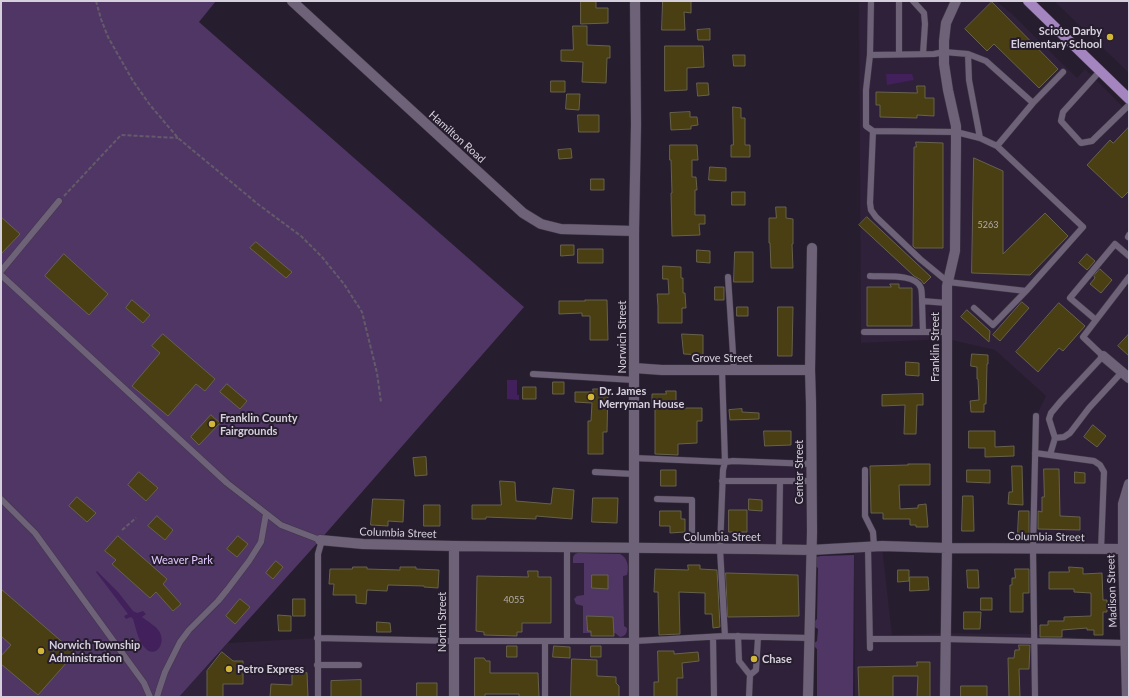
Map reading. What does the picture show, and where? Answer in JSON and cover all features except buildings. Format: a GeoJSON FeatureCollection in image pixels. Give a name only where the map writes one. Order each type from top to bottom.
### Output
{"type":"FeatureCollection","features":[{"type":"Feature","properties":{"kind":"main road"},"geometry":{"type":"LineString","coordinates":[[1028,1],[1129,99]]}},
{"type":"Feature","properties":{"kind":"street","name":"Hamilton Road"},"geometry":{"type":"LineString","coordinates":[[292,1],[523,212],[541,224],[561,229],[634,231]]}},
{"type":"Feature","properties":{"kind":"street","name":"Norwich Street"},"geometry":{"type":"LineString","coordinates":[[634,697],[635,1]]}},
{"type":"Feature","properties":{"kind":"street","name":"Franklin Street"},"geometry":{"type":"LineString","coordinates":[[945,697],[947,548],[947,303],[948,282],[955,251],[956,126],[948,90],[944,64],[944,52],[946,23],[956,1]]}},
{"type":"Feature","properties":{"kind":"street","name":"Center Street"},"geometry":{"type":"LineString","coordinates":[[808,697],[812,464],[810,370],[812,248]]}},
{"type":"Feature","properties":{"kind":"street"},"geometry":{"type":"LineString","coordinates":[[1103,356],[1126,375]]}},
{"type":"Feature","properties":{"kind":"street","name":"Grove Street"},"geometry":{"type":"LineString","coordinates":[[634,368],[662,370],[810,370]]}},
{"type":"Feature","properties":{"kind":"street","name":"Madison Street"},"geometry":{"type":"LineString","coordinates":[[1127,697],[1123,549],[1124,504],[1129,484]]}},
{"type":"Feature","properties":{"kind":"street","name":"Columbia Street"},"geometry":{"type":"LineString","coordinates":[[321,540],[363,544],[454,546],[779,550],[811,550],[871,546],[1101,550],[1123,549]]}},
{"type":"Feature","properties":{"kind":"street","name":"North Street"},"geometry":{"type":"LineString","coordinates":[[454,546],[454,697]]}},
{"type":"Feature","properties":{"kind":"lane"},"geometry":{"type":"LineString","coordinates":[[871,1],[870,55],[866,90],[866,126],[872,131],[956,132],[980,138],[997,146],[1083,227],[1026,291],[993,325],[974,308]]}},
{"type":"Feature","properties":{"kind":"lane"},"geometry":{"type":"LineString","coordinates":[[899,1],[899,54]]}},
{"type":"Feature","properties":{"kind":"lane"},"geometry":{"type":"LineString","coordinates":[[913,1],[924,13],[925,24],[923,54]]}},
{"type":"Feature","properties":{"kind":"lane"},"geometry":{"type":"LineString","coordinates":[[870,55],[934,54],[944,52],[968,54],[986,62],[1033,103]]}},
{"type":"Feature","properties":{"kind":"lane"},"geometry":{"type":"LineString","coordinates":[[968,54],[969,80],[980,138]]}},
{"type":"Feature","properties":{"kind":"lane"},"geometry":{"type":"LineString","coordinates":[[1100,71],[1063,112],[1061,122],[1082,143],[1092,141],[1129,105]]}},
{"type":"Feature","properties":{"kind":"lane"},"geometry":{"type":"LineString","coordinates":[[997,146],[1033,103],[1063,72]]}},
{"type":"Feature","properties":{"kind":"lane"},"geometry":{"type":"LineString","coordinates":[[872,131],[870,203],[871,210],[876,217],[902,243],[948,282],[1026,291]]}},
{"type":"Feature","properties":{"kind":"lane"},"geometry":{"type":"LineString","coordinates":[[1,271],[59,201]]}},
{"type":"Feature","properties":{"kind":"lane"},"geometry":{"type":"LineString","coordinates":[[1096,320],[1070,298],[1115,244],[1129,256]]}},
{"type":"Feature","properties":{"kind":"lane"},"geometry":{"type":"LineString","coordinates":[[1,275],[227,483],[281,525],[321,540],[318,554],[318,697]]}},
{"type":"Feature","properties":{"kind":"lane"},"geometry":{"type":"LineString","coordinates":[[870,276],[907,277],[921,287],[923,332]]}},
{"type":"Feature","properties":{"kind":"lane"},"geometry":{"type":"LineString","coordinates":[[728,277],[734,370]]}},
{"type":"Feature","properties":{"kind":"lane"},"geometry":{"type":"LineString","coordinates":[[1050,455],[1055,438],[1049,419],[1052,413],[1103,356],[1083,338],[1129,277]]}},
{"type":"Feature","properties":{"kind":"lane"},"geometry":{"type":"LineString","coordinates":[[922,301],[947,303]]}},
{"type":"Feature","properties":{"kind":"lane"},"geometry":{"type":"LineString","coordinates":[[864,332],[947,332]]}},
{"type":"Feature","properties":{"kind":"lane"},"geometry":{"type":"LineString","coordinates":[[722,370],[726,462],[723,470],[722,481],[720,549],[724,636]]}},
{"type":"Feature","properties":{"kind":"lane"},"geometry":{"type":"LineString","coordinates":[[533,374],[634,380]]}},
{"type":"Feature","properties":{"kind":"lane"},"geometry":{"type":"LineString","coordinates":[[1055,438],[1064,437],[1070,433],[1089,408],[1126,375]]}},
{"type":"Feature","properties":{"kind":"lane"},"geometry":{"type":"LineString","coordinates":[[1035,697],[1033,549],[1036,416]]}},
{"type":"Feature","properties":{"kind":"lane"},"geometry":{"type":"LineString","coordinates":[[1035,453],[1094,461],[1100,465],[1104,472],[1101,550]]}},
{"type":"Feature","properties":{"kind":"lane"},"geometry":{"type":"LineString","coordinates":[[634,458],[726,462],[733,460],[812,464]]}},
{"type":"Feature","properties":{"kind":"lane"},"geometry":{"type":"LineString","coordinates":[[865,470],[864,516],[873,532],[871,546],[870,648]]}},
{"type":"Feature","properties":{"kind":"lane"},"geometry":{"type":"LineString","coordinates":[[595,472],[634,474]]}},
{"type":"Feature","properties":{"kind":"lane"},"geometry":{"type":"LineString","coordinates":[[722,481],[811,481]]}},
{"type":"Feature","properties":{"kind":"lane"},"geometry":{"type":"LineString","coordinates":[[779,550],[780,481]]}},
{"type":"Feature","properties":{"kind":"lane"},"geometry":{"type":"LineString","coordinates":[[1,499],[35,533],[144,684],[150,697]]}},
{"type":"Feature","properties":{"kind":"lane"},"geometry":{"type":"LineString","coordinates":[[657,499],[692,500],[692,548]]}},
{"type":"Feature","properties":{"kind":"lane"},"geometry":{"type":"LineString","coordinates":[[157,697],[165,672],[180,642],[189,630],[222,596],[249,561],[261,542],[266,514]]}},
{"type":"Feature","properties":{"kind":"lane"},"geometry":{"type":"LineString","coordinates":[[566,641],[567,547]]}},
{"type":"Feature","properties":{"kind":"lane"},"geometry":{"type":"LineString","coordinates":[[317,638],[454,641],[634,641],[713,636],[810,638]]}},
{"type":"Feature","properties":{"kind":"lane"},"geometry":{"type":"LineString","coordinates":[[713,636],[714,697]]}},
{"type":"Feature","properties":{"kind":"lane"},"geometry":{"type":"LineString","coordinates":[[738,636],[739,661],[750,675],[749,697]]}},
{"type":"Feature","properties":{"kind":"lane"},"geometry":{"type":"LineString","coordinates":[[750,675],[756,670],[758,637]]}},
{"type":"Feature","properties":{"kind":"lane"},"geometry":{"type":"LineString","coordinates":[[870,639],[1126,643]]}},
{"type":"Feature","properties":{"kind":"lane"},"geometry":{"type":"LineString","coordinates":[[545,641],[545,697]]}},
{"type":"Feature","properties":{"kind":"lane"},"geometry":{"type":"LineString","coordinates":[[318,665],[359,665]]}},
{"type":"Feature","properties":{"kind":"path"},"geometry":{"type":"LineString","coordinates":[[96,1],[108,37],[133,81],[150,105],[178,138],[259,205],[301,236],[322,257],[344,284],[362,312],[377,373],[381,402]]}},
{"type":"Feature","properties":{"kind":"path"},"geometry":{"type":"LineString","coordinates":[[59,201],[121,135],[178,138]]}},
{"type":"Feature","properties":{"kind":"path"},"geometry":{"type":"LineString","coordinates":[[122,530],[136,518]]}},
{"type":"Feature","properties":{"kind":"shaded area"},"geometry":{"type":"Polygon","coordinates":[[[859,1],[996,1],[1011,13],[1077,78],[1085,69],[1129,113],[1129,697],[855,697],[854,548],[882,546],[892,635],[945,633],[1034,634],[1126,642],[1123,549],[1033,549],[1036,416],[1046,396],[995,350],[947,339],[861,343],[859,1]]]}},
{"type":"Feature","properties":{"kind":"shaded area","name":"Scioto Darby Elementary School"},"geometry":{"type":"Polygon","coordinates":[[[1054,1],[1129,1],[1129,73],[1054,1]]]}},
{"type":"Feature","properties":{"kind":"shaded area"},"geometry":{"type":"Polygon","coordinates":[[[886,74],[912,74],[914,80],[887,85],[886,74]]]}},
{"type":"Feature","properties":{"kind":"shaded area"},"geometry":{"type":"Polygon","coordinates":[[[507,380],[517,380],[517,395],[519,395],[519,400],[507,399],[507,380]]]}},
{"type":"Feature","properties":{"kind":"shaded area"},"geometry":{"type":"Polygon","coordinates":[[[725,462],[812,464],[808,697],[179,697],[228,643],[315,638],[454,641],[454,546],[634,548],[635,641],[724,636],[720,549],[725,462]]]}},
{"type":"Feature","properties":{"kind":"shaded area"},"geometry":{"type":"Polygon","coordinates":[[[97,571],[118,592],[133,611],[137,613],[143,611],[146,614],[142,617],[158,629],[162,641],[161,645],[156,651],[149,651],[145,648],[139,638],[133,619],[131,617],[126,619],[124,616],[128,614],[96,572],[97,571]]]}},
{"type":"Feature","properties":{"kind":"green space","name":"Franklin County Fairgrounds"},"geometry":{"type":"Polygon","coordinates":[[[1,1],[216,1],[199,22],[524,307],[320,540],[179,697],[1,697],[1,1]]]}},
{"type":"Feature","properties":{"kind":"green space"},"geometry":{"type":"Polygon","coordinates":[[[578,553],[620,554],[625,558],[628,569],[627,575],[623,576],[624,626],[627,628],[626,633],[623,636],[620,637],[615,633],[583,633],[583,606],[576,604],[574,599],[577,596],[584,595],[584,563],[573,563],[573,557],[578,553]]]}},
{"type":"Feature","properties":{"kind":"green space"},"geometry":{"type":"Polygon","coordinates":[[[854,555],[853,697],[817,697],[817,649],[814,646],[814,643],[817,641],[818,629],[813,626],[813,623],[817,619],[818,568],[815,566],[816,557],[854,555]]]}},
{"type":"Feature","properties":{"kind":"place","name":"Scioto Darby Elementary School"},"geometry":{"type":"Point","coordinates":[1110,37]}},
{"type":"Feature","properties":{"kind":"place","name":"Dr. James Merryman House"},"geometry":{"type":"Point","coordinates":[591,397]}},
{"type":"Feature","properties":{"kind":"place","name":"Franklin County Fairgrounds"},"geometry":{"type":"Point","coordinates":[212,424]}},
{"type":"Feature","properties":{"kind":"place","name":"Norwich Township Administration"},"geometry":{"type":"Point","coordinates":[41,651]}},
{"type":"Feature","properties":{"kind":"place","name":"Chase"},"geometry":{"type":"Point","coordinates":[754,659]}},
{"type":"Feature","properties":{"kind":"place","name":"Petro Express"},"geometry":{"type":"Point","coordinates":[229,669]}},
{"type":"Feature","properties":{"kind":"park label","name":"Weaver Park"},"geometry":{"type":"Point","coordinates":[182,560]}}]}
